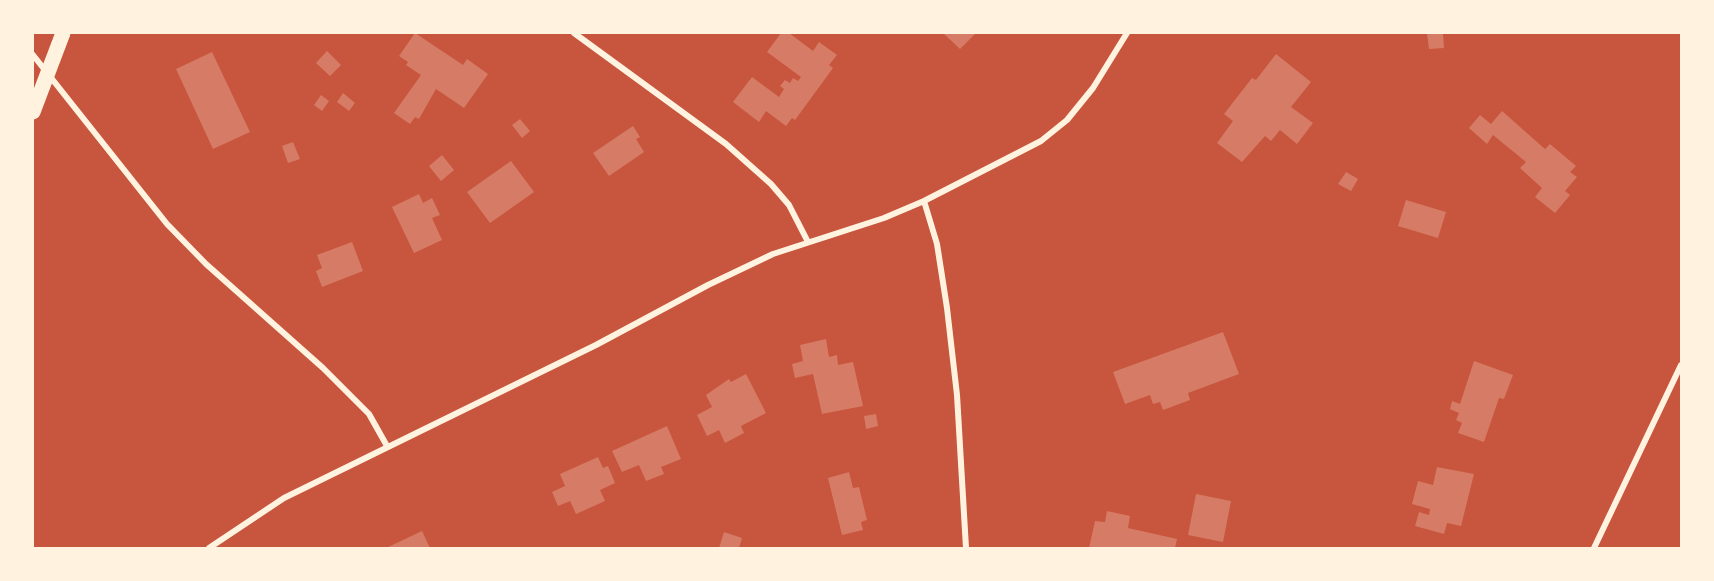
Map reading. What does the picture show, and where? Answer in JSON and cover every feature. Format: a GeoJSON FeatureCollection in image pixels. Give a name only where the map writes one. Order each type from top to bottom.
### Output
{"type":"FeatureCollection","features":[{"type":"Feature","properties":{"kind":"main road"},"geometry":{"type":"LineString","coordinates":[[33,112],[63,33]]}},
{"type":"Feature","properties":{"kind":"street"},"geometry":{"type":"LineString","coordinates":[[574,33],[726,144],[764,177],[789,205],[808,242]]}},
{"type":"Feature","properties":{"kind":"street"},"geometry":{"type":"LineString","coordinates":[[210,548],[284,498],[596,345],[719,280],[773,254],[884,218],[924,201],[1041,141],[1067,120],[1094,88],[1127,33]]}},
{"type":"Feature","properties":{"kind":"street"},"geometry":{"type":"LineString","coordinates":[[33,55],[135,187],[167,224],[206,264],[323,368],[369,414],[387,446]]}},
{"type":"Feature","properties":{"kind":"street"},"geometry":{"type":"LineString","coordinates":[[924,201],[937,244],[947,308],[957,395],[966,548]]}},
{"type":"Feature","properties":{"kind":"street"},"geometry":{"type":"LineString","coordinates":[[1594,548],[1681,365]]}},
{"type":"Feature","properties":{"kind":"building"},"geometry":{"type":"Polygon","coordinates":[[[415,33],[463,65],[467,59],[488,74],[464,108],[436,89],[419,119],[415,117],[410,124],[394,113],[421,75],[406,65],[408,62],[399,56],[415,33]]]}},
{"type":"Feature","properties":{"kind":"building"},"geometry":{"type":"Polygon","coordinates":[[[781,33],[789,33],[813,51],[819,42],[837,55],[829,65],[833,68],[795,120],[792,118],[786,126],[766,111],[759,122],[733,102],[752,77],[779,97],[784,89],[780,86],[785,80],[790,83],[793,78],[798,81],[801,77],[767,52],[781,33]]]}},
{"type":"Feature","properties":{"kind":"building"},"geometry":{"type":"Polygon","coordinates":[[[943,33],[976,33],[960,49],[943,33]]]}},
{"type":"Feature","properties":{"kind":"building"},"geometry":{"type":"Polygon","coordinates":[[[1427,33],[1443,33],[1444,48],[1429,49],[1427,33]]]}},
{"type":"Feature","properties":{"kind":"building"},"geometry":{"type":"Polygon","coordinates":[[[327,51],[341,65],[330,76],[316,63],[327,51]]]}},
{"type":"Feature","properties":{"kind":"building"},"geometry":{"type":"Polygon","coordinates":[[[212,52],[250,132],[213,149],[176,69],[212,52]]]}},
{"type":"Feature","properties":{"kind":"building"},"geometry":{"type":"Polygon","coordinates":[[[1276,54],[1311,82],[1291,107],[1313,123],[1297,144],[1280,130],[1271,141],[1265,136],[1242,162],[1217,143],[1233,121],[1224,114],[1252,78],[1256,80],[1276,54]]]}},
{"type":"Feature","properties":{"kind":"building"},"geometry":{"type":"Polygon","coordinates":[[[343,93],[355,103],[349,111],[337,102],[343,93]]]}},
{"type":"Feature","properties":{"kind":"building"},"geometry":{"type":"Polygon","coordinates":[[[321,95],[329,101],[322,111],[314,105],[321,95]]]}},
{"type":"Feature","properties":{"kind":"building"},"geometry":{"type":"Polygon","coordinates":[[[1502,111],[1545,149],[1550,144],[1576,166],[1570,172],[1577,177],[1565,191],[1570,195],[1555,213],[1535,197],[1542,188],[1520,168],[1526,162],[1493,135],[1487,144],[1469,128],[1480,115],[1491,124],[1502,111]]]}},
{"type":"Feature","properties":{"kind":"building"},"geometry":{"type":"Polygon","coordinates":[[[520,119],[530,131],[522,138],[512,125],[520,119]]]}},
{"type":"Feature","properties":{"kind":"building"},"geometry":{"type":"Polygon","coordinates":[[[633,126],[640,137],[636,139],[644,152],[609,176],[593,153],[633,126]]]}},
{"type":"Feature","properties":{"kind":"building"},"geometry":{"type":"Polygon","coordinates":[[[293,142],[300,159],[288,163],[282,146],[293,142]]]}},
{"type":"Feature","properties":{"kind":"building"},"geometry":{"type":"Polygon","coordinates":[[[442,155],[454,170],[441,181],[429,166],[442,155]]]}},
{"type":"Feature","properties":{"kind":"building"},"geometry":{"type":"Polygon","coordinates":[[[511,161],[534,192],[490,223],[467,192],[511,161]]]}},
{"type":"Feature","properties":{"kind":"building"},"geometry":{"type":"Polygon","coordinates":[[[1346,172],[1358,179],[1351,191],[1338,184],[1346,172]]]}},
{"type":"Feature","properties":{"kind":"building"},"geometry":{"type":"Polygon","coordinates":[[[419,194],[423,203],[432,198],[440,215],[432,218],[442,240],[414,253],[392,207],[419,194]]]}},
{"type":"Feature","properties":{"kind":"building"},"geometry":{"type":"Polygon","coordinates":[[[1406,200],[1446,212],[1438,238],[1398,226],[1406,200]]]}},
{"type":"Feature","properties":{"kind":"building"},"geometry":{"type":"Polygon","coordinates":[[[352,242],[363,271],[322,287],[316,271],[322,268],[317,255],[352,242]]]}},
{"type":"Feature","properties":{"kind":"building"},"geometry":{"type":"Polygon","coordinates":[[[1223,332],[1239,374],[1188,393],[1190,400],[1163,410],[1160,402],[1153,404],[1150,395],[1125,404],[1113,372],[1223,332]]]}},
{"type":"Feature","properties":{"kind":"building"},"geometry":{"type":"Polygon","coordinates":[[[826,339],[829,357],[837,355],[838,365],[853,362],[863,406],[822,414],[813,374],[795,378],[792,364],[803,361],[800,345],[826,339]]]}},
{"type":"Feature","properties":{"kind":"building"},"geometry":{"type":"Polygon","coordinates":[[[1474,361],[1513,375],[1504,399],[1499,398],[1484,442],[1458,433],[1462,423],[1456,420],[1459,413],[1450,409],[1452,401],[1460,404],[1474,361]]]}},
{"type":"Feature","properties":{"kind":"building"},"geometry":{"type":"Polygon","coordinates":[[[746,374],[766,413],[741,426],[744,433],[725,443],[719,430],[707,436],[697,415],[712,407],[706,395],[729,379],[731,382],[746,374]]]}},
{"type":"Feature","properties":{"kind":"building"},"geometry":{"type":"Polygon","coordinates":[[[876,414],[878,426],[866,429],[864,416],[876,414]]]}},
{"type":"Feature","properties":{"kind":"building"},"geometry":{"type":"Polygon","coordinates":[[[667,426],[681,459],[661,467],[664,474],[646,481],[639,465],[622,472],[612,451],[667,426]]]}},
{"type":"Feature","properties":{"kind":"building"},"geometry":{"type":"Polygon","coordinates":[[[598,457],[603,468],[608,466],[615,483],[600,490],[605,501],[576,514],[570,501],[558,506],[552,492],[565,486],[560,474],[598,457]]]}},
{"type":"Feature","properties":{"kind":"building"},"geometry":{"type":"Polygon","coordinates":[[[1437,467],[1474,474],[1461,526],[1447,523],[1444,534],[1415,526],[1419,512],[1429,515],[1430,509],[1412,504],[1418,481],[1433,485],[1437,467]]]}},
{"type":"Feature","properties":{"kind":"building"},"geometry":{"type":"Polygon","coordinates":[[[849,472],[853,488],[859,487],[867,520],[861,522],[863,530],[842,535],[828,478],[849,472]]]}},
{"type":"Feature","properties":{"kind":"building"},"geometry":{"type":"Polygon","coordinates":[[[1196,494],[1231,501],[1223,542],[1188,535],[1196,494]]]}},
{"type":"Feature","properties":{"kind":"building"},"geometry":{"type":"Polygon","coordinates":[[[1107,511],[1130,516],[1128,528],[1177,539],[1175,548],[1089,548],[1095,521],[1105,522],[1107,511]]]}},
{"type":"Feature","properties":{"kind":"building"},"geometry":{"type":"Polygon","coordinates":[[[422,531],[430,548],[386,548],[422,531]]]}},
{"type":"Feature","properties":{"kind":"building"},"geometry":{"type":"Polygon","coordinates":[[[724,532],[742,538],[739,548],[719,548],[724,532]]]}}]}
